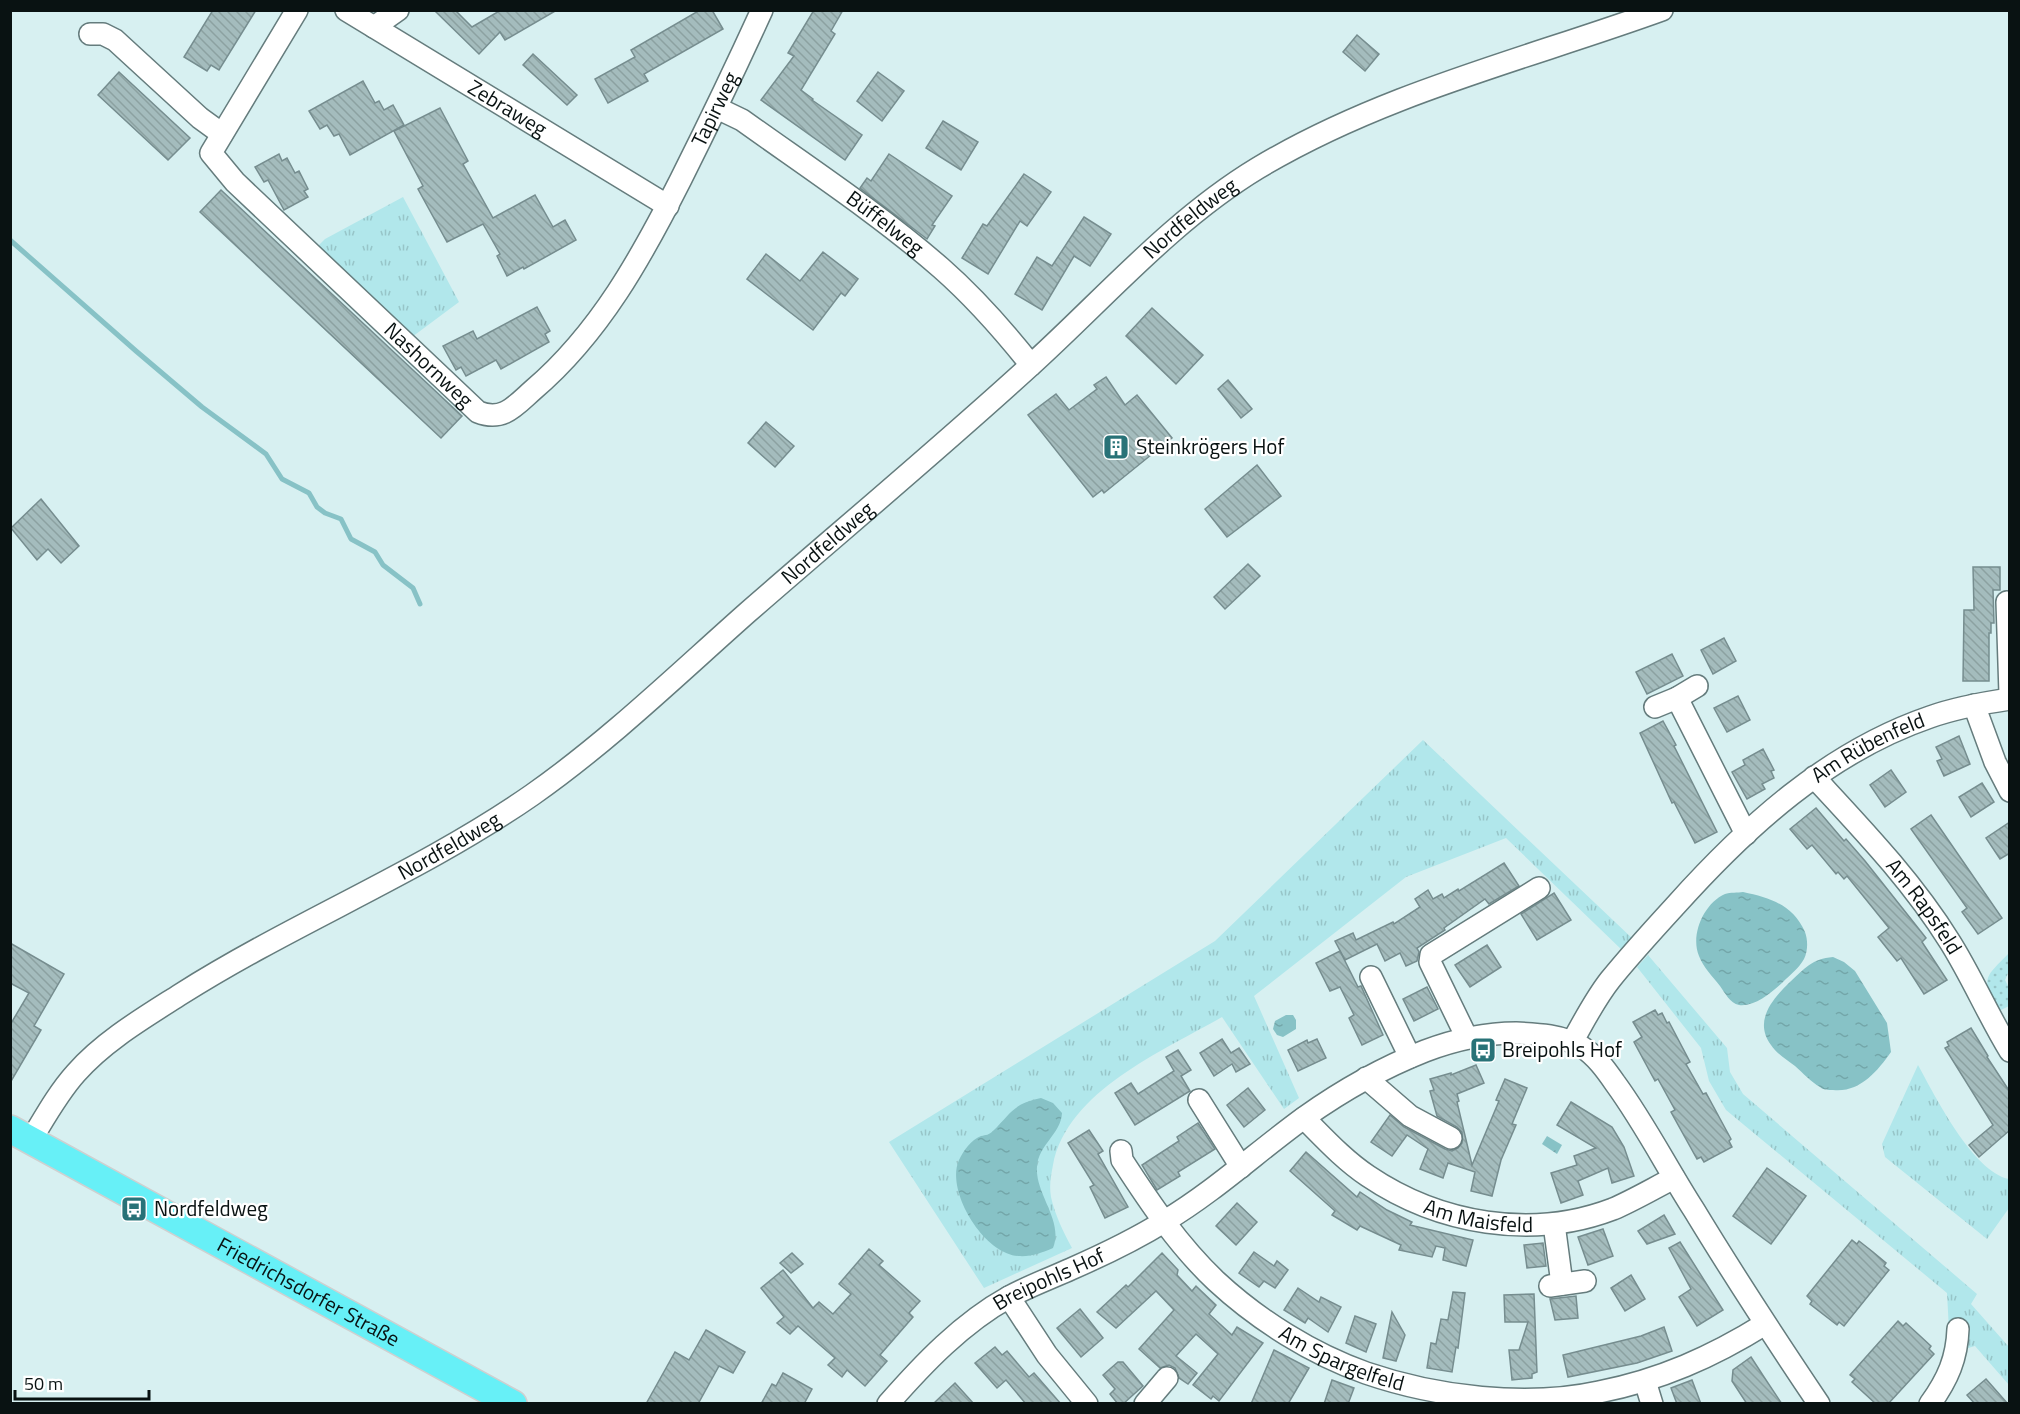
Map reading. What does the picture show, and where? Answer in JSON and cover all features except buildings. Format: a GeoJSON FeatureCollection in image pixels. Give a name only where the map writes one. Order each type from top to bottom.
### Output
{"type":"FeatureCollection","features":[{"type":"Feature","properties":{"kind":"main road","name":"Friedrichsdorfer Straße"},"geometry":{"type":"LineString","coordinates":[[21,1134],[513,1404]]}},
{"type":"Feature","properties":{"kind":"street","name":"Nashornweg"},"geometry":{"type":"LineString","coordinates":[[297,10],[211,153],[235,182],[478,411],[489,416],[496,416],[512,408],[547,378],[582,341],[632,271],[668,206]]}},
{"type":"Feature","properties":{"kind":"street","name":"Zebraweg"},"geometry":{"type":"LineString","coordinates":[[346,10],[668,206]]}},
{"type":"Feature","properties":{"kind":"street"},"geometry":{"type":"LineString","coordinates":[[374,27],[398,10]]}},
{"type":"Feature","properties":{"kind":"street","name":"Tapirweg"},"geometry":{"type":"LineString","coordinates":[[668,206],[717,108],[762,10]]}},
{"type":"Feature","properties":{"kind":"street","name":"Nordfeldweg"},"geometry":{"type":"LineString","coordinates":[[21,1134],[53,1102],[78,1069],[126,1030],[209,976],[449,847],[550,782],[1031,366],[1198,210],[1259,168],[1379,107],[1662,10]]}},
{"type":"Feature","properties":{"kind":"street"},"geometry":{"type":"LineString","coordinates":[[90,34],[103,34],[115,40],[200,118],[222,134]]}},
{"type":"Feature","properties":{"kind":"street","name":"Büffelweg"},"geometry":{"type":"LineString","coordinates":[[717,108],[742,120],[906,239],[975,300],[1031,366]]}},
{"type":"Feature","properties":{"kind":"street"},"geometry":{"type":"LineString","coordinates":[[2007,602],[2010,694]]}},
{"type":"Feature","properties":{"kind":"street"},"geometry":{"type":"LineString","coordinates":[[1654,707],[1677,698],[1697,686]]}},
{"type":"Feature","properties":{"kind":"street"},"geometry":{"type":"LineString","coordinates":[[1677,698],[1746,834]]}},
{"type":"Feature","properties":{"kind":"street","name":"Am Rübenfeld"},"geometry":{"type":"LineString","coordinates":[[1572,1042],[1610,979],[1697,882],[1746,834],[1814,777],[1855,751],[1930,717],[1974,705],[2010,699]]}},
{"type":"Feature","properties":{"kind":"street"},"geometry":{"type":"LineString","coordinates":[[1974,705],[1995,762],[2010,791]]}},
{"type":"Feature","properties":{"kind":"street","name":"Am Rapsfeld"},"geometry":{"type":"LineString","coordinates":[[1814,777],[1884,853],[1919,896],[1970,975],[2010,1050]]}},
{"type":"Feature","properties":{"kind":"street"},"geometry":{"type":"LineString","coordinates":[[1467,1038],[1430,962],[1431,955],[1539,888]]}},
{"type":"Feature","properties":{"kind":"street"},"geometry":{"type":"LineString","coordinates":[[1371,976],[1410,1057]]}},
{"type":"Feature","properties":{"kind":"street","name":"Breipohls Hof"},"geometry":{"type":"LineString","coordinates":[[888,1404],[951,1340],[977,1318],[1009,1297],[1091,1260],[1163,1222],[1188,1206],[1338,1094],[1410,1057],[1467,1038],[1529,1034],[1546,1035],[1572,1042],[1585,1049],[1607,1071],[1629,1102],[1765,1324],[1819,1404]]}},
{"type":"Feature","properties":{"kind":"street"},"geometry":{"type":"LineString","coordinates":[[1366,1078],[1410,1116],[1451,1138]]}},
{"type":"Feature","properties":{"kind":"street"},"geometry":{"type":"LineString","coordinates":[[1199,1100],[1241,1167]]}},
{"type":"Feature","properties":{"kind":"street","name":"Am Maisfeld"},"geometry":{"type":"LineString","coordinates":[[1304,1118],[1340,1154],[1367,1176],[1397,1194],[1426,1208],[1481,1222],[1517,1225],[1554,1224],[1613,1209],[1674,1178]]}},
{"type":"Feature","properties":{"kind":"street","name":"Am Spargelfeld"},"geometry":{"type":"LineString","coordinates":[[1121,1151],[1122,1160],[1163,1222],[1217,1281],[1248,1307],[1279,1329],[1316,1350],[1366,1373],[1404,1384],[1467,1396],[1511,1400],[1554,1399],[1598,1393],[1645,1380],[1713,1355],[1765,1324]]}},
{"type":"Feature","properties":{"kind":"street"},"geometry":{"type":"LineString","coordinates":[[1554,1224],[1555,1285],[1585,1281]]}},
{"type":"Feature","properties":{"kind":"street"},"geometry":{"type":"LineString","coordinates":[[1009,1297],[1047,1355],[1088,1404]]}},
{"type":"Feature","properties":{"kind":"street"},"geometry":{"type":"LineString","coordinates":[[1930,1404],[1952,1368],[1957,1348],[1958,1329]]}},
{"type":"Feature","properties":{"kind":"street"},"geometry":{"type":"LineString","coordinates":[[1145,1404],[1167,1378]]}},
{"type":"Feature","properties":{"kind":"street"},"geometry":{"type":"LineString","coordinates":[[1645,1380],[1652,1404]]}},
{"type":"Feature","properties":{"kind":"green space"},"geometry":{"type":"Polygon","coordinates":[[[403,197],[459,302],[412,337],[317,247],[325,239],[403,197]]]}},
{"type":"Feature","properties":{"kind":"green space"},"geometry":{"type":"Polygon","coordinates":[[[1423,740],[1634,940],[1624,952],[1506,838],[1406,877],[1254,996],[1299,1098],[1284,1109],[1222,1017],[1146,1059],[1097,1095],[1077,1115],[1062,1139],[1053,1165],[1050,1193],[1057,1217],[1072,1248],[984,1288],[889,1142],[1215,941],[1423,740]]]}},
{"type":"Feature","properties":{"kind":"green space"},"geometry":{"type":"Polygon","coordinates":[[[2009,953],[2009,971],[2005,980],[2009,988],[2009,1006],[2001,1010],[1997,1009],[1987,984],[1995,967],[2009,953]]]}},
{"type":"Feature","properties":{"kind":"green space"},"geometry":{"type":"Polygon","coordinates":[[[1648,955],[1727,1048],[1730,1072],[1743,1094],[1977,1294],[1971,1304],[2009,1347],[2009,1385],[1975,1346],[1950,1349],[1947,1293],[1726,1110],[1709,1081],[1701,1048],[1637,967],[1648,955]]]}},
{"type":"Feature","properties":{"kind":"green space"},"geometry":{"type":"Polygon","coordinates":[[[1918,1065],[1956,1131],[1969,1148],[1982,1163],[1995,1173],[2009,1179],[2009,1208],[1987,1239],[1885,1157],[1882,1144],[1918,1065]]]}},
{"type":"Feature","properties":{"kind":"water"},"geometry":{"type":"Polygon","coordinates":[[[1743,892],[1772,900],[1787,909],[1794,915],[1805,932],[1807,946],[1802,962],[1779,986],[1751,1004],[1739,1005],[1728,997],[1703,964],[1696,939],[1705,912],[1717,898],[1729,893],[1743,892]]]}},
{"type":"Feature","properties":{"kind":"water"},"geometry":{"type":"Polygon","coordinates":[[[1833,957],[1855,971],[1887,1023],[1891,1052],[1867,1080],[1842,1090],[1824,1089],[1813,1083],[1773,1048],[1764,1027],[1767,1010],[1784,988],[1809,965],[1833,957]]]}},
{"type":"Feature","properties":{"kind":"water"},"geometry":{"type":"Polygon","coordinates":[[[1286,1015],[1293,1015],[1296,1020],[1296,1029],[1283,1037],[1277,1035],[1273,1029],[1275,1021],[1286,1015]]]}},
{"type":"Feature","properties":{"kind":"water"},"geometry":{"type":"Polygon","coordinates":[[[1041,1098],[1053,1103],[1062,1113],[1058,1127],[1041,1152],[1037,1167],[1040,1187],[1055,1228],[1055,1238],[1053,1248],[1032,1255],[1018,1256],[1005,1253],[992,1245],[970,1219],[958,1188],[956,1173],[959,1160],[971,1143],[992,1132],[1019,1106],[1041,1098]]]}},
{"type":"Feature","properties":{"kind":"water"},"geometry":{"type":"Polygon","coordinates":[[[1547,1136],[1562,1145],[1557,1154],[1542,1144],[1547,1136]]]}},
{"type":"Feature","properties":{"kind":"waterway"},"geometry":{"type":"LineString","coordinates":[[10,240],[202,407],[266,454],[282,479],[309,493],[317,507],[325,513],[341,519],[351,539],[375,552],[383,565],[413,588],[420,604]]}},
{"type":"Feature","properties":{"kind":"place","name":"Steinkrögers Hof"},"geometry":{"type":"Point","coordinates":[1116,447]}},
{"type":"Feature","properties":{"kind":"place","name":"Breipohls Hof"},"geometry":{"type":"Point","coordinates":[1483,1050]}},
{"type":"Feature","properties":{"kind":"place","name":"Nordfeldweg"},"geometry":{"type":"Point","coordinates":[134,1209]}}]}
